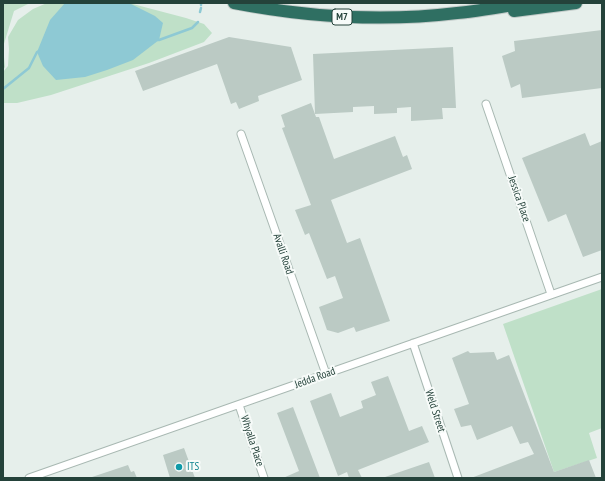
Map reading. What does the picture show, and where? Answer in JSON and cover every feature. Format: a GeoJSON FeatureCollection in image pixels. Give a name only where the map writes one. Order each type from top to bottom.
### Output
{"type":"FeatureCollection","features":[{"type":"Feature","properties":{"kind":"highway","name":"M7"},"geometry":{"type":"LineString","coordinates":[[234,3],[272,10],[341,17],[371,18],[457,13],[523,3]]}},
{"type":"Feature","properties":{"kind":"highway"},"geometry":{"type":"LineString","coordinates":[[419,16],[471,17],[576,3]]}},
{"type":"Feature","properties":{"kind":"street","name":"Jessica Place"},"geometry":{"type":"LineString","coordinates":[[486,104],[551,294]]}},
{"type":"Feature","properties":{"kind":"street","name":"Avalli Road"},"geometry":{"type":"LineString","coordinates":[[241,134],[326,374]]}},
{"type":"Feature","properties":{"kind":"street","name":"Jedda Road"},"geometry":{"type":"LineString","coordinates":[[29,478],[602,277]]}},
{"type":"Feature","properties":{"kind":"street","name":"Weld Street"},"geometry":{"type":"LineString","coordinates":[[413,343],[458,478]]}},
{"type":"Feature","properties":{"kind":"street","name":"Whyalla Place"},"geometry":{"type":"LineString","coordinates":[[239,405],[264,478]]}},
{"type":"Feature","properties":{"kind":"green space"},"geometry":{"type":"Polygon","coordinates":[[[3,3],[30,3],[14,11],[3,47],[3,3]]]}},
{"type":"Feature","properties":{"kind":"green space"},"geometry":{"type":"Polygon","coordinates":[[[47,3],[129,3],[204,24],[212,33],[204,42],[149,63],[51,95],[17,103],[3,103],[3,72],[8,66],[8,37],[18,20],[33,9],[47,3]]]}},
{"type":"Feature","properties":{"kind":"green space"},"geometry":{"type":"Polygon","coordinates":[[[3,47],[5,67],[3,70],[3,47]]]}},
{"type":"Feature","properties":{"kind":"green space"},"geometry":{"type":"Polygon","coordinates":[[[602,289],[602,428],[589,433],[597,458],[554,472],[503,324],[602,289]]]}},
{"type":"Feature","properties":{"kind":"water"},"geometry":{"type":"Polygon","coordinates":[[[65,3],[129,3],[155,16],[163,23],[159,40],[133,60],[85,77],[56,80],[43,66],[37,52],[50,20],[65,3]]]}},
{"type":"Feature","properties":{"kind":"building"},"geometry":{"type":"Polygon","coordinates":[[[602,30],[602,88],[522,98],[520,84],[511,88],[502,56],[515,51],[514,41],[602,30]]]}},
{"type":"Feature","properties":{"kind":"building"},"geometry":{"type":"Polygon","coordinates":[[[229,37],[291,47],[302,80],[258,96],[259,101],[239,109],[236,102],[231,104],[217,64],[143,91],[135,71],[229,37]]]}},
{"type":"Feature","properties":{"kind":"building"},"geometry":{"type":"Polygon","coordinates":[[[453,47],[456,108],[442,108],[443,119],[411,121],[411,107],[397,108],[397,113],[374,114],[374,106],[353,107],[353,112],[315,114],[313,54],[453,47]]]}},
{"type":"Feature","properties":{"kind":"building"},"geometry":{"type":"Polygon","coordinates":[[[311,103],[316,117],[319,117],[334,159],[395,136],[403,157],[407,155],[412,169],[331,200],[347,243],[360,238],[390,321],[356,332],[354,327],[338,333],[327,330],[319,307],[343,298],[335,276],[327,279],[309,233],[305,235],[295,210],[311,205],[282,128],[285,127],[281,115],[311,103]]]}},
{"type":"Feature","properties":{"kind":"building"},"geometry":{"type":"Polygon","coordinates":[[[585,133],[590,146],[602,141],[602,250],[583,257],[566,214],[548,222],[522,158],[585,133]]]}},
{"type":"Feature","properties":{"kind":"building"},"geometry":{"type":"Polygon","coordinates":[[[468,351],[470,353],[494,352],[497,360],[509,355],[554,472],[589,460],[596,478],[471,478],[534,454],[528,442],[520,444],[512,426],[477,440],[471,425],[461,427],[454,409],[469,404],[452,358],[468,351]]]}},
{"type":"Feature","properties":{"kind":"building"},"geometry":{"type":"Polygon","coordinates":[[[388,376],[409,431],[422,426],[429,442],[358,470],[362,478],[349,478],[347,472],[338,476],[310,401],[331,393],[340,417],[363,408],[361,401],[376,395],[371,382],[388,376]]]}},
{"type":"Feature","properties":{"kind":"building"},"geometry":{"type":"Polygon","coordinates":[[[293,407],[320,478],[283,478],[299,471],[277,413],[293,407]]]}},
{"type":"Feature","properties":{"kind":"building","name":"ITS"},"geometry":{"type":"Polygon","coordinates":[[[184,448],[195,478],[170,478],[163,455],[184,448]]]}},
{"type":"Feature","properties":{"kind":"building"},"geometry":{"type":"Polygon","coordinates":[[[429,462],[435,478],[385,477],[429,462]]]}},
{"type":"Feature","properties":{"kind":"building"},"geometry":{"type":"Polygon","coordinates":[[[128,465],[131,472],[134,471],[137,478],[92,477],[128,465]]]}},
{"type":"Feature","properties":{"kind":"waterway"},"geometry":{"type":"LineString","coordinates":[[200,12],[201,8]]}},
{"type":"Feature","properties":{"kind":"waterway"},"geometry":{"type":"LineString","coordinates":[[157,40],[192,28],[198,22]]}},
{"type":"Feature","properties":{"kind":"waterway"},"geometry":{"type":"LineString","coordinates":[[3,89],[29,68],[37,52],[39,51]]}},
{"type":"Feature","properties":{"kind":"place","name":"ITS"},"geometry":{"type":"Point","coordinates":[179,467]}}]}
